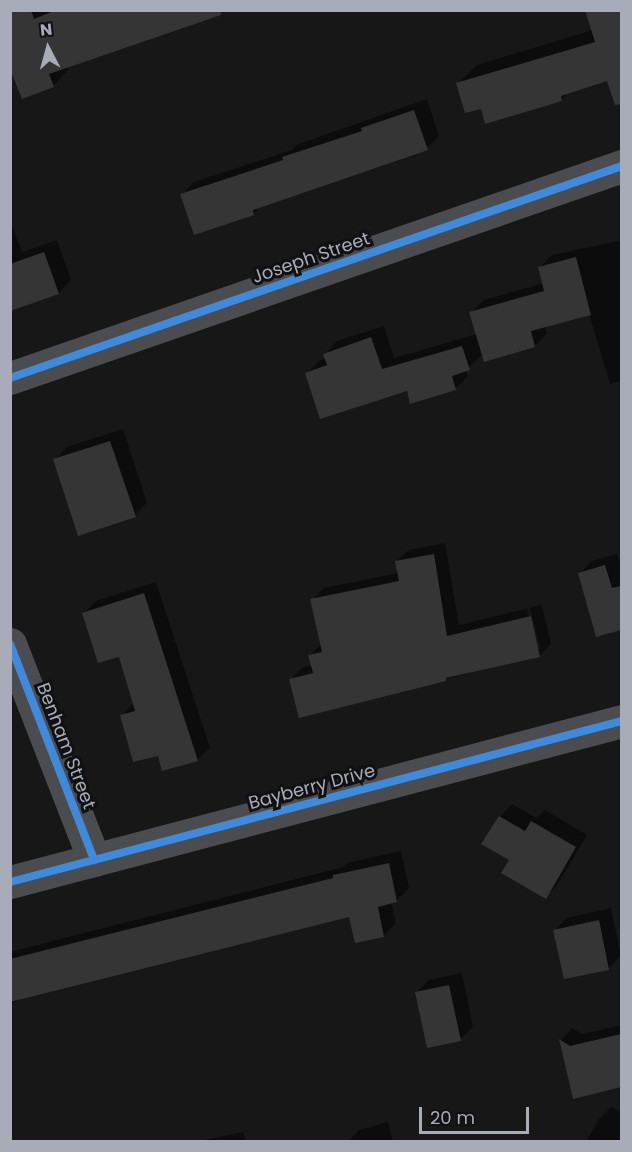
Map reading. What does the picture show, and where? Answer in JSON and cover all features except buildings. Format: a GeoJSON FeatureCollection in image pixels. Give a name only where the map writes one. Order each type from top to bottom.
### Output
{"type":"FeatureCollection","features":[{"type":"Feature","properties":{"kind":"street","name":"Joseph Street"},"geometry":{"type":"LineString","coordinates":[[10,378],[621,166]]}},
{"type":"Feature","properties":{"kind":"street","name":"Benham Street"},"geometry":{"type":"LineString","coordinates":[[10,644],[94,860]]}},
{"type":"Feature","properties":{"kind":"street","name":"Bayberry Drive"},"geometry":{"type":"LineString","coordinates":[[10,882],[621,721]]}},
{"type":"Feature","properties":{"kind":"cycle path"},"geometry":{"type":"LineString","coordinates":[[10,378],[622,166]]}},
{"type":"Feature","properties":{"kind":"cycle path"},"geometry":{"type":"LineString","coordinates":[[10,644],[94,860]]}},
{"type":"Feature","properties":{"kind":"cycle path"},"geometry":{"type":"LineString","coordinates":[[10,882],[622,721]]}}]}
